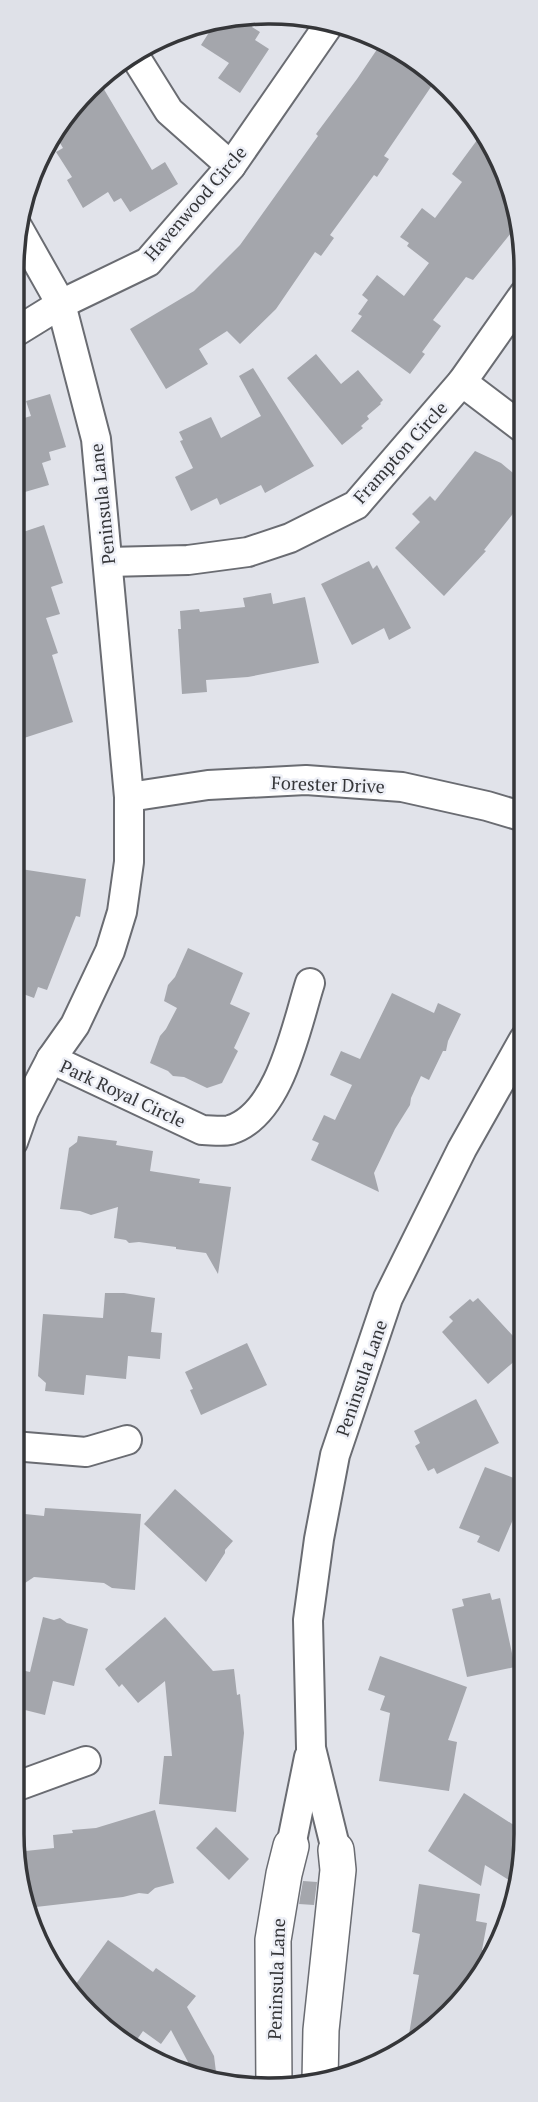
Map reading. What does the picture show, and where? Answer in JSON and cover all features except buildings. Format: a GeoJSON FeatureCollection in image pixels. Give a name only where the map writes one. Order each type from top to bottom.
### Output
{"type":"FeatureCollection","features":[{"type":"Feature","properties":{"kind":"street","name":"Havenwood Circle"},"geometry":{"type":"LineString","coordinates":[[24,327],[61,303],[148,262],[231,166],[324,31]]}},
{"type":"Feature","properties":{"kind":"street"},"geometry":{"type":"LineString","coordinates":[[139,63],[169,111],[231,166]]}},
{"type":"Feature","properties":{"kind":"street","name":"Peninsula Lane"},"geometry":{"type":"LineString","coordinates":[[24,1111],[51,1059],[75,1025],[110,951],[122,912],[129,862],[130,797],[96,439],[61,303],[27,241]]}},
{"type":"Feature","properties":{"kind":"street","name":"Frampton Circle"},"geometry":{"type":"LineString","coordinates":[[108,562],[188,560],[248,552],[290,538],[356,505],[462,382],[514,308]]}},
{"type":"Feature","properties":{"kind":"street"},"geometry":{"type":"LineString","coordinates":[[462,382],[514,421]]}},
{"type":"Feature","properties":{"kind":"street","name":"Forester Drive"},"geometry":{"type":"LineString","coordinates":[[130,797],[208,785],[306,780],[402,787],[514,814]]}},
{"type":"Feature","properties":{"kind":"street","name":"Park Royal Circle"},"geometry":{"type":"LineString","coordinates":[[51,1059],[202,1130],[228,1130],[251,1119],[269,1099],[280,1076],[310,983]]}},
{"type":"Feature","properties":{"kind":"street","name":"Peninsula Lane"},"geometry":{"type":"LineString","coordinates":[[320,2071],[321,2030],[337,1860],[311,1748],[308,1620],[319,1539],[335,1455],[388,1298],[462,1149],[514,1057]]}},
{"type":"Feature","properties":{"kind":"street"},"geometry":{"type":"LineString","coordinates":[[24,1447],[86,1451],[127,1440]]}},
{"type":"Feature","properties":{"kind":"street","name":"Peninsula Lane"},"geometry":{"type":"LineString","coordinates":[[274,2078],[273,1946],[288,1856],[311,1748]]}},
{"type":"Feature","properties":{"kind":"street"},"geometry":{"type":"LineString","coordinates":[[24,1784],[86,1761]]}},
{"type":"Feature","properties":{"kind":"street"},"geometry":{"type":"LineString","coordinates":[[288,1856],[337,1860]]}},
{"type":"Feature","properties":{"kind":"street"},"geometry":{"type":"LineString","coordinates":[[273,1946],[330,1949]]}},
{"type":"Feature","properties":{"kind":"street"},"geometry":{"type":"LineString","coordinates":[[273,2029],[321,2030]]}}]}
